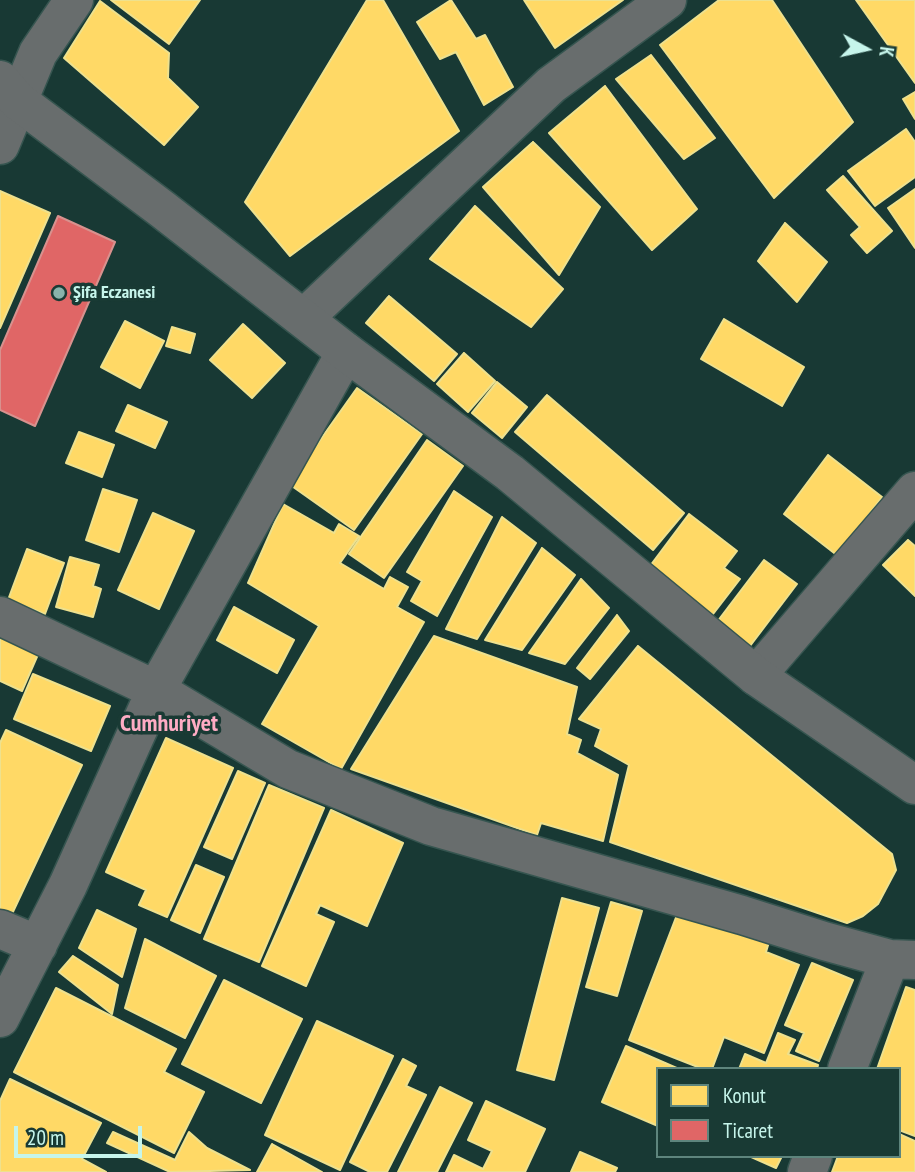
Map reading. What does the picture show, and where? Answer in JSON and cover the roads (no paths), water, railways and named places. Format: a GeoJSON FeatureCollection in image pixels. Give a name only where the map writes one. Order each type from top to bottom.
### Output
{"type":"FeatureCollection","features":[{"type":"Feature","properties":{"kind":"street"},"geometry":{"type":"LineString","coordinates":[[0,145],[9,91],[74,0]]}},
{"type":"Feature","properties":{"kind":"street"},"geometry":{"type":"LineString","coordinates":[[304,318],[551,85],[667,0]]}},
{"type":"Feature","properties":{"kind":"street"},"geometry":{"type":"LineString","coordinates":[[9,91],[346,352],[510,473],[756,676],[915,785]]}},
{"type":"Feature","properties":{"kind":"street"},"geometry":{"type":"LineString","coordinates":[[0,1018],[68,885],[156,690],[346,352]]}},
{"type":"Feature","properties":{"kind":"street"},"geometry":{"type":"LineString","coordinates":[[756,676],[915,491]]}},
{"type":"Feature","properties":{"kind":"street"},"geometry":{"type":"LineString","coordinates":[[0,616],[156,690],[288,769],[431,826],[902,960],[848,1067]]}},
{"type":"Feature","properties":{"kind":"street"},"geometry":{"type":"LineString","coordinates":[[0,929],[38,945]]}},
{"type":"Feature","properties":{"kind":"place","name":"Şifa Eczanesi"},"geometry":{"type":"Point","coordinates":[59,293]}},
{"type":"Feature","properties":{"kind":"district","name":"Cumhuriyet"},"geometry":{"type":"Point","coordinates":[169,724]}}]}
